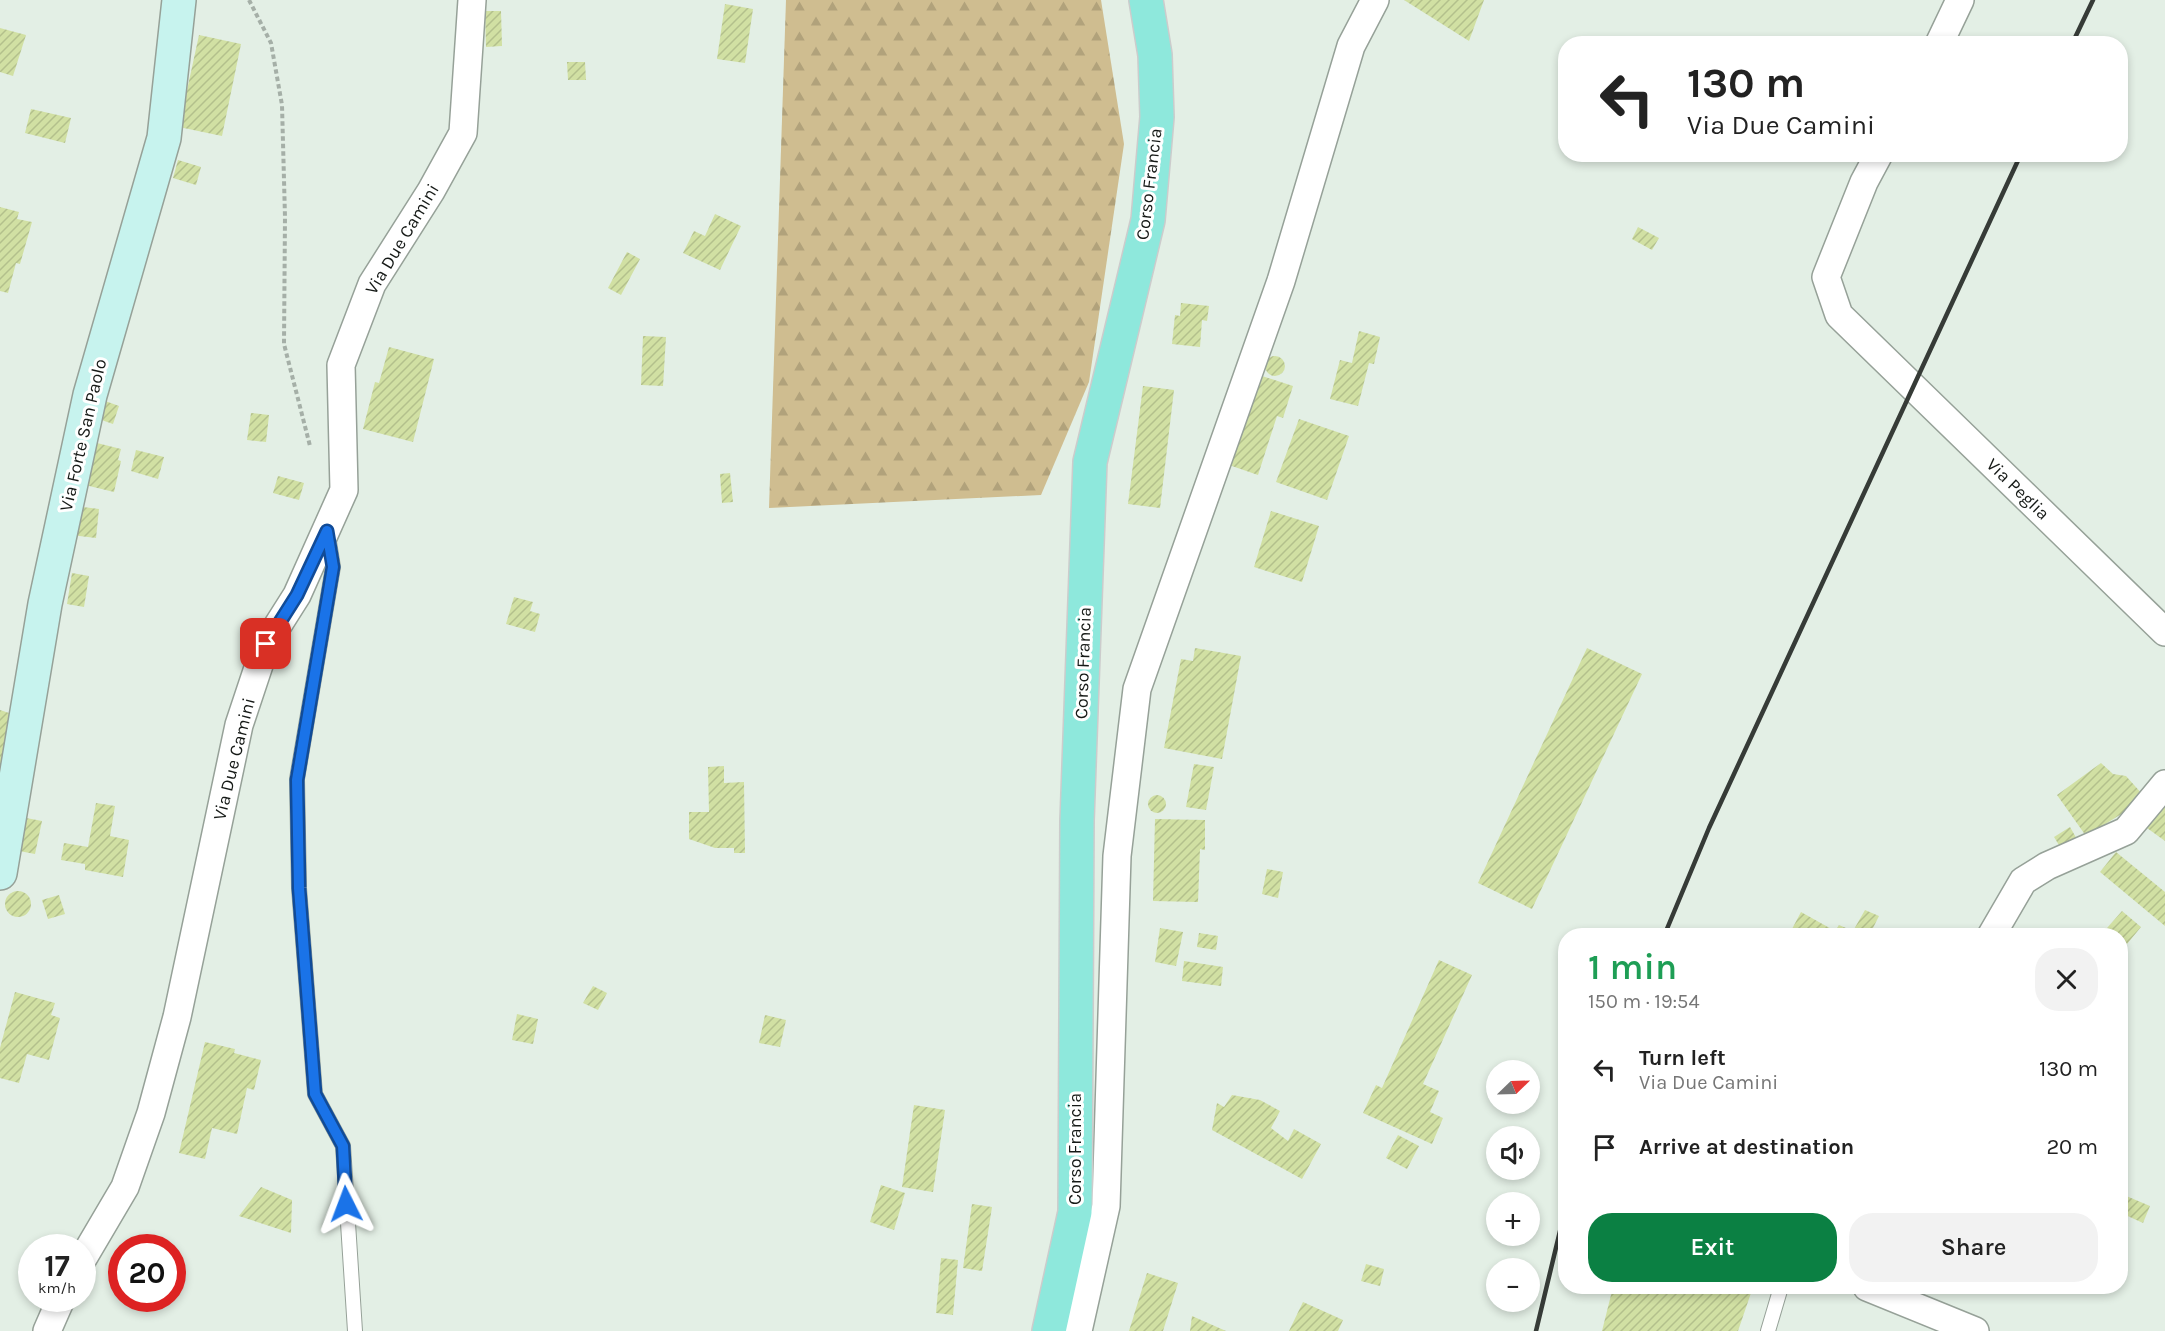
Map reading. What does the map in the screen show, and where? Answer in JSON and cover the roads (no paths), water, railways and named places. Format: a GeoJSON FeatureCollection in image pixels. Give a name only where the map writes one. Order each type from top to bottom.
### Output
{"type":"FeatureCollection","features":[{"type":"Feature","properties":{"kind":"main road","name":"Corso Francia"},"geometry":{"type":"LineString","coordinates":[[1049,1331],[1075,1212],[1077,821],[1090,462],[1148,220],[1157,117],[1155,55],[1146,0]]}},
{"type":"Feature","properties":{"kind":"street","name":"Via Forte San Paolo"},"geometry":{"type":"LineString","coordinates":[[0,873],[45,604],[90,396],[164,138],[179,0]]}},
{"type":"Feature","properties":{"kind":"street","name":"Via Due Camini"},"geometry":{"type":"LineString","coordinates":[[96,1236],[125,1187],[151,1113],[177,1017],[238,725],[266,644],[297,595],[344,490],[340,365],[372,284],[431,191],[463,133],[472,0]]}},
{"type":"Feature","properties":{"kind":"street"},"geometry":{"type":"LineString","coordinates":[[1078,1331],[1106,1206],[1118,856],[1137,689],[1281,281],[1351,46],[1375,0]]}},
{"type":"Feature","properties":{"kind":"street"},"geometry":{"type":"LineString","coordinates":[[1943,36],[1960,0]]}},
{"type":"Feature","properties":{"kind":"street","name":"Via Peglia"},"geometry":{"type":"LineString","coordinates":[[1875,162],[1864,182],[1826,277],[1839,315],[2165,632]]}},
{"type":"Feature","properties":{"kind":"street"},"geometry":{"type":"LineString","coordinates":[[1996,928],[2023,881],[2047,866],[2126,831],[2165,784]]}},
{"type":"Feature","properties":{"kind":"street"},"geometry":{"type":"LineString","coordinates":[[1884,1294],[1976,1331]]}},
{"type":"Feature","properties":{"kind":"street"},"geometry":{"type":"LineString","coordinates":[[47,1331],[55,1312]]}},
{"type":"Feature","properties":{"kind":"lane"},"geometry":{"type":"LineString","coordinates":[[327,531],[333,567],[297,780],[299,888],[315,1094],[343,1146],[355,1331]]}},
{"type":"Feature","properties":{"kind":"lane"},"geometry":{"type":"LineString","coordinates":[[1768,1331],[1779,1294]]}},
{"type":"Feature","properties":{"kind":"railway"},"geometry":{"type":"LineString","coordinates":[[2076,36],[2093,0]]}},
{"type":"Feature","properties":{"kind":"railway"},"geometry":{"type":"LineString","coordinates":[[1667,928],[1709,828],[2017,162]]}},
{"type":"Feature","properties":{"kind":"railway"},"geometry":{"type":"LineString","coordinates":[[1536,1331],[1558,1239]]}}]}
